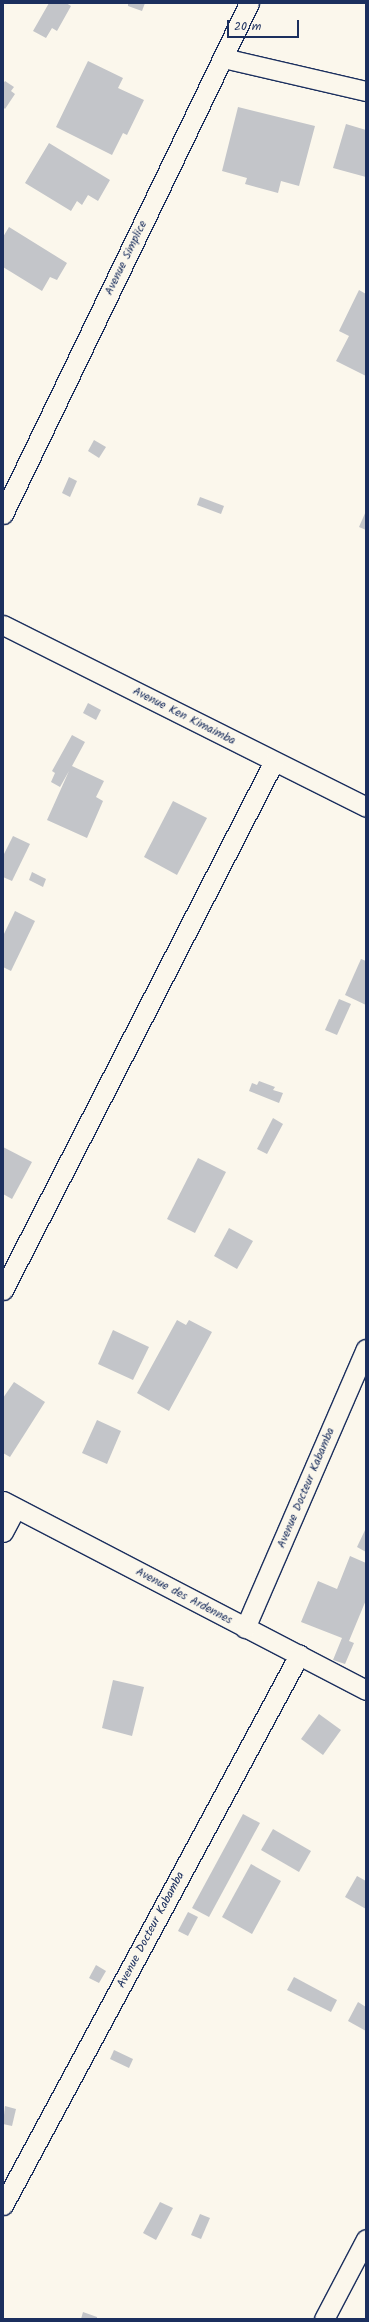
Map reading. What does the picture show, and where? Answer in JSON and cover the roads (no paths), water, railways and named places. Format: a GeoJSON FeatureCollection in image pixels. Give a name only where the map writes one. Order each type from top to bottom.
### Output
{"type":"FeatureCollection","features":[{"type":"Feature","properties":{"kind":"street","name":"Avenue Simplice"},"geometry":{"type":"LineString","coordinates":[[3,514],[249,3]]}},
{"type":"Feature","properties":{"kind":"street"},"geometry":{"type":"LineString","coordinates":[[223,58],[366,91]]}},
{"type":"Feature","properties":{"kind":"street","name":"Avenue Ken Kimaimba"},"geometry":{"type":"LineString","coordinates":[[3,625],[366,807]]}},
{"type":"Feature","properties":{"kind":"street"},"geometry":{"type":"LineString","coordinates":[[3,1290],[274,761]]}},
{"type":"Feature","properties":{"kind":"street","name":"Avenue Docteur Kabamba"},"geometry":{"type":"LineString","coordinates":[[245,1628],[366,1349]]}},
{"type":"Feature","properties":{"kind":"street"},"geometry":{"type":"LineString","coordinates":[[3,1532],[9,1504]]}},
{"type":"Feature","properties":{"kind":"street","name":"Avenue des Ardennes"},"geometry":{"type":"LineString","coordinates":[[9,1504],[366,1690]]}},
{"type":"Feature","properties":{"kind":"street","name":"Avenue Docteur Kabamba"},"geometry":{"type":"LineString","coordinates":[[3,2205],[299,1655]]}},
{"type":"Feature","properties":{"kind":"street"},"geometry":{"type":"LineString","coordinates":[[324,2319],[366,2239]]}}]}
